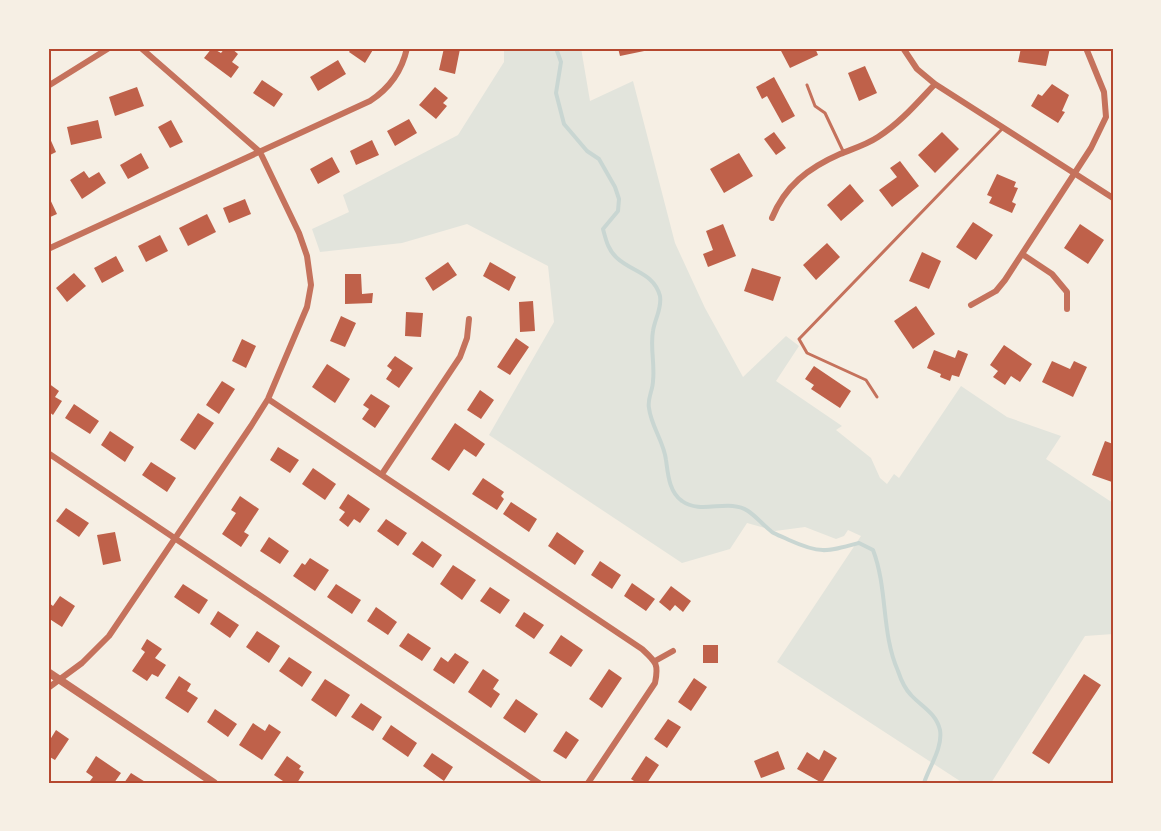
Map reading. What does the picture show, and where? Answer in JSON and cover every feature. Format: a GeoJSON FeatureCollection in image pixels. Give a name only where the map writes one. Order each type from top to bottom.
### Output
{"type":"FeatureCollection","features":[{"type":"Feature","properties":{"kind":"street"},"geometry":{"type":"LineString","coordinates":[[48,86],[110,48]]}},
{"type":"Feature","properties":{"kind":"street"},"geometry":{"type":"LineString","coordinates":[[48,688],[82,663],[109,636],[268,399],[304,316],[311,285],[310,267],[302,242],[260,152],[141,48]]}},
{"type":"Feature","properties":{"kind":"street"},"geometry":{"type":"LineString","coordinates":[[48,249],[376,97],[395,78],[407,48]]}},
{"type":"Feature","properties":{"kind":"street"},"geometry":{"type":"LineString","coordinates":[[903,48],[917,69],[935,84],[1113,198]]}},
{"type":"Feature","properties":{"kind":"street"},"geometry":{"type":"LineString","coordinates":[[971,305],[996,291],[1005,280],[1090,148],[1106,117],[1104,92],[1086,48]]}},
{"type":"Feature","properties":{"kind":"street"},"geometry":{"type":"LineString","coordinates":[[771,218],[793,183],[829,159],[884,133],[935,84]]}},
{"type":"Feature","properties":{"kind":"street"},"geometry":{"type":"LineString","coordinates":[[1022,254],[1052,274],[1067,292],[1067,309]]}},
{"type":"Feature","properties":{"kind":"street"},"geometry":{"type":"LineString","coordinates":[[382,474],[460,357],[467,338],[469,319]]}},
{"type":"Feature","properties":{"kind":"street"},"geometry":{"type":"LineString","coordinates":[[268,399],[642,650],[655,661],[657,673],[655,683],[588,783]]}},
{"type":"Feature","properties":{"kind":"street"},"geometry":{"type":"LineString","coordinates":[[48,453],[539,783]]}},
{"type":"Feature","properties":{"kind":"street"},"geometry":{"type":"LineString","coordinates":[[655,661],[673,651]]}},
{"type":"Feature","properties":{"kind":"street"},"geometry":{"type":"LineString","coordinates":[[48,672],[214,783]]}},
{"type":"Feature","properties":{"kind":"lane"},"geometry":{"type":"LineString","coordinates":[[807,85],[815,106],[825,113],[844,153]]}},
{"type":"Feature","properties":{"kind":"lane"},"geometry":{"type":"LineString","coordinates":[[878,397],[866,380],[807,353],[799,339],[1004,127]]}},
{"type":"Feature","properties":{"kind":"shaded area"},"geometry":{"type":"Polygon","coordinates":[[[504,48],[581,48],[590,101],[633,81],[675,243],[705,308],[743,377],[786,336],[799,346],[776,381],[842,426],[836,430],[871,458],[880,478],[887,484],[894,474],[899,478],[961,386],[1007,417],[1061,436],[1046,459],[1113,503],[1113,634],[1085,636],[991,783],[963,783],[777,662],[861,536],[848,530],[844,536],[836,539],[805,527],[775,531],[747,523],[730,549],[682,563],[489,435],[554,322],[548,266],[467,224],[402,243],[320,252],[312,229],[349,212],[343,195],[458,135],[504,62],[504,48]]]}},
{"type":"Feature","properties":{"kind":"building"},"geometry":{"type":"Polygon","coordinates":[[[212,48],[221,53],[225,48],[231,48],[238,54],[232,62],[239,67],[231,78],[204,58],[212,48]]]}},
{"type":"Feature","properties":{"kind":"building"},"geometry":{"type":"Polygon","coordinates":[[[352,48],[374,48],[365,63],[349,52],[352,48]]]}},
{"type":"Feature","properties":{"kind":"building"},"geometry":{"type":"Polygon","coordinates":[[[444,48],[460,49],[455,74],[439,70],[444,48]]]}},
{"type":"Feature","properties":{"kind":"building"},"geometry":{"type":"Polygon","coordinates":[[[618,48],[648,48],[649,50],[620,56],[618,48]]]}},
{"type":"Feature","properties":{"kind":"building"},"geometry":{"type":"Polygon","coordinates":[[[815,48],[818,55],[790,68],[780,49],[815,48]]]}},
{"type":"Feature","properties":{"kind":"building"},"geometry":{"type":"Polygon","coordinates":[[[1021,48],[1050,48],[1046,66],[1018,62],[1021,48]]]}},
{"type":"Feature","properties":{"kind":"building"},"geometry":{"type":"Polygon","coordinates":[[[338,60],[346,74],[318,91],[310,77],[338,60]]]}},
{"type":"Feature","properties":{"kind":"building"},"geometry":{"type":"Polygon","coordinates":[[[865,66],[877,93],[859,101],[848,73],[865,66]]]}},
{"type":"Feature","properties":{"kind":"building"},"geometry":{"type":"Polygon","coordinates":[[[774,77],[795,116],[782,123],[767,96],[762,99],[756,87],[774,77]]]}},
{"type":"Feature","properties":{"kind":"building"},"geometry":{"type":"Polygon","coordinates":[[[262,80],[283,94],[274,107],[253,93],[262,80]]]}},
{"type":"Feature","properties":{"kind":"building"},"geometry":{"type":"Polygon","coordinates":[[[1052,84],[1069,95],[1062,111],[1065,112],[1058,123],[1031,106],[1038,94],[1042,96],[1052,84]]]}},
{"type":"Feature","properties":{"kind":"building"},"geometry":{"type":"Polygon","coordinates":[[[137,87],[144,106],[115,116],[109,97],[137,87]]]}},
{"type":"Feature","properties":{"kind":"building"},"geometry":{"type":"Polygon","coordinates":[[[435,87],[448,98],[443,103],[447,106],[436,119],[419,105],[435,87]]]}},
{"type":"Feature","properties":{"kind":"building"},"geometry":{"type":"Polygon","coordinates":[[[409,119],[417,133],[395,146],[387,131],[409,119]]]}},
{"type":"Feature","properties":{"kind":"building"},"geometry":{"type":"Polygon","coordinates":[[[98,120],[102,138],[71,145],[67,127],[98,120]]]}},
{"type":"Feature","properties":{"kind":"building"},"geometry":{"type":"Polygon","coordinates":[[[171,120],[183,142],[170,148],[158,127],[171,120]]]}},
{"type":"Feature","properties":{"kind":"building"},"geometry":{"type":"Polygon","coordinates":[[[774,132],[786,148],[776,155],[764,139],[774,132]]]}},
{"type":"Feature","properties":{"kind":"building"},"geometry":{"type":"Polygon","coordinates":[[[942,132],[959,149],[935,173],[918,155],[942,132]]]}},
{"type":"Feature","properties":{"kind":"building"},"geometry":{"type":"Polygon","coordinates":[[[48,134],[56,152],[48,156],[48,134]]]}},
{"type":"Feature","properties":{"kind":"building"},"geometry":{"type":"Polygon","coordinates":[[[372,140],[379,155],[356,165],[350,151],[372,140]]]}},
{"type":"Feature","properties":{"kind":"building"},"geometry":{"type":"Polygon","coordinates":[[[141,153],[149,168],[128,179],[120,165],[141,153]]]}},
{"type":"Feature","properties":{"kind":"building"},"geometry":{"type":"Polygon","coordinates":[[[739,153],[753,176],[724,193],[710,169],[739,153]]]}},
{"type":"Feature","properties":{"kind":"building"},"geometry":{"type":"Polygon","coordinates":[[[332,157],[340,172],[318,184],[310,169],[332,157]]]}},
{"type":"Feature","properties":{"kind":"building"},"geometry":{"type":"Polygon","coordinates":[[[900,161],[919,186],[892,207],[879,190],[897,177],[890,168],[900,161]]]}},
{"type":"Feature","properties":{"kind":"building"},"geometry":{"type":"Polygon","coordinates":[[[84,171],[89,178],[99,172],[106,183],[82,199],[70,180],[84,171]]]}},
{"type":"Feature","properties":{"kind":"building"},"geometry":{"type":"Polygon","coordinates":[[[997,174],[1016,182],[1014,187],[1018,188],[1012,202],[1016,204],[1012,213],[989,203],[992,197],[987,195],[997,174]]]}},
{"type":"Feature","properties":{"kind":"building"},"geometry":{"type":"Polygon","coordinates":[[[850,184],[864,201],[841,221],[827,205],[850,184]]]}},
{"type":"Feature","properties":{"kind":"building"},"geometry":{"type":"Polygon","coordinates":[[[48,195],[57,214],[48,218],[48,195]]]}},
{"type":"Feature","properties":{"kind":"building"},"geometry":{"type":"Polygon","coordinates":[[[245,199],[251,214],[229,223],[223,208],[245,199]]]}},
{"type":"Feature","properties":{"kind":"building"},"geometry":{"type":"Polygon","coordinates":[[[207,214],[216,232],[188,246],[179,228],[207,214]]]}},
{"type":"Feature","properties":{"kind":"building"},"geometry":{"type":"Polygon","coordinates":[[[973,222],[993,235],[976,260],[956,247],[973,222]]]}},
{"type":"Feature","properties":{"kind":"building"},"geometry":{"type":"Polygon","coordinates":[[[723,224],[736,256],[708,267],[703,254],[713,250],[706,231],[723,224]]]}},
{"type":"Feature","properties":{"kind":"building"},"geometry":{"type":"Polygon","coordinates":[[[1080,224],[1104,240],[1088,264],[1064,248],[1080,224]]]}},
{"type":"Feature","properties":{"kind":"building"},"geometry":{"type":"Polygon","coordinates":[[[160,235],[168,251],[146,262],[138,246],[160,235]]]}},
{"type":"Feature","properties":{"kind":"building"},"geometry":{"type":"Polygon","coordinates":[[[827,243],[840,257],[816,280],[803,265],[827,243]]]}},
{"type":"Feature","properties":{"kind":"building"},"geometry":{"type":"Polygon","coordinates":[[[922,252],[941,261],[929,289],[909,281],[922,252]]]}},
{"type":"Feature","properties":{"kind":"building"},"geometry":{"type":"Polygon","coordinates":[[[116,256],[124,271],[102,283],[94,268],[116,256]]]}},
{"type":"Feature","properties":{"kind":"building"},"geometry":{"type":"Polygon","coordinates":[[[448,262],[457,275],[433,291],[425,278],[448,262]]]}},
{"type":"Feature","properties":{"kind":"building"},"geometry":{"type":"Polygon","coordinates":[[[490,262],[516,277],[509,291],[483,276],[490,262]]]}},
{"type":"Feature","properties":{"kind":"building"},"geometry":{"type":"Polygon","coordinates":[[[752,268],[781,277],[773,301],[744,291],[752,268]]]}},
{"type":"Feature","properties":{"kind":"building"},"geometry":{"type":"Polygon","coordinates":[[[74,273],[86,286],[67,302],[56,288],[74,273]]]}},
{"type":"Feature","properties":{"kind":"building"},"geometry":{"type":"Polygon","coordinates":[[[345,274],[361,274],[362,294],[373,293],[372,303],[345,304],[345,274]]]}},
{"type":"Feature","properties":{"kind":"building"},"geometry":{"type":"Polygon","coordinates":[[[533,301],[535,331],[520,332],[519,302],[533,301]]]}},
{"type":"Feature","properties":{"kind":"building"},"geometry":{"type":"Polygon","coordinates":[[[916,306],[935,334],[913,349],[894,321],[916,306]]]}},
{"type":"Feature","properties":{"kind":"building"},"geometry":{"type":"Polygon","coordinates":[[[406,312],[423,313],[421,337],[405,336],[406,312]]]}},
{"type":"Feature","properties":{"kind":"building"},"geometry":{"type":"Polygon","coordinates":[[[341,316],[356,323],[345,347],[330,341],[341,316]]]}},
{"type":"Feature","properties":{"kind":"building"},"geometry":{"type":"Polygon","coordinates":[[[516,338],[529,347],[510,375],[497,367],[516,338]]]}},
{"type":"Feature","properties":{"kind":"building"},"geometry":{"type":"Polygon","coordinates":[[[242,339],[256,346],[246,368],[232,361],[242,339]]]}},
{"type":"Feature","properties":{"kind":"building"},"geometry":{"type":"Polygon","coordinates":[[[1004,345],[1032,364],[1020,382],[1011,376],[1005,385],[993,377],[998,371],[990,365],[1004,345]]]}},
{"type":"Feature","properties":{"kind":"building"},"geometry":{"type":"Polygon","coordinates":[[[934,350],[955,358],[958,350],[968,354],[959,377],[952,375],[950,381],[927,368],[934,350]]]}},
{"type":"Feature","properties":{"kind":"building"},"geometry":{"type":"Polygon","coordinates":[[[395,356],[413,368],[399,388],[386,379],[392,370],[387,366],[395,356]]]}},
{"type":"Feature","properties":{"kind":"building"},"geometry":{"type":"Polygon","coordinates":[[[1052,361],[1070,369],[1074,361],[1087,367],[1073,397],[1042,382],[1052,361]]]}},
{"type":"Feature","properties":{"kind":"building"},"geometry":{"type":"Polygon","coordinates":[[[327,364],[350,379],[335,403],[312,387],[327,364]]]}},
{"type":"Feature","properties":{"kind":"building"},"geometry":{"type":"Polygon","coordinates":[[[814,366],[851,391],[840,408],[811,389],[814,385],[805,379],[814,366]]]}},
{"type":"Feature","properties":{"kind":"building"},"geometry":{"type":"Polygon","coordinates":[[[222,381],[235,389],[219,414],[206,405],[222,381]]]}},
{"type":"Feature","properties":{"kind":"building"},"geometry":{"type":"Polygon","coordinates":[[[48,383],[59,391],[55,397],[62,401],[53,415],[48,411],[48,383]]]}},
{"type":"Feature","properties":{"kind":"building"},"geometry":{"type":"Polygon","coordinates":[[[480,390],[494,400],[481,419],[467,410],[480,390]]]}},
{"type":"Feature","properties":{"kind":"building"},"geometry":{"type":"Polygon","coordinates":[[[371,394],[390,406],[375,428],[362,419],[369,409],[363,405],[371,394]]]}},
{"type":"Feature","properties":{"kind":"building"},"geometry":{"type":"Polygon","coordinates":[[[74,404],[99,421],[90,434],[65,418],[74,404]]]}},
{"type":"Feature","properties":{"kind":"building"},"geometry":{"type":"Polygon","coordinates":[[[198,413],[214,423],[195,450],[180,440],[198,413]]]}},
{"type":"Feature","properties":{"kind":"building"},"geometry":{"type":"Polygon","coordinates":[[[455,423],[485,444],[476,457],[464,449],[449,471],[431,459],[455,423]]]}},
{"type":"Feature","properties":{"kind":"building"},"geometry":{"type":"Polygon","coordinates":[[[110,431],[134,447],[125,462],[101,445],[110,431]]]}},
{"type":"Feature","properties":{"kind":"building"},"geometry":{"type":"Polygon","coordinates":[[[1105,441],[1113,444],[1112,482],[1092,475],[1105,441]]]}},
{"type":"Feature","properties":{"kind":"building"},"geometry":{"type":"Polygon","coordinates":[[[278,447],[299,460],[290,473],[270,460],[278,447]]]}},
{"type":"Feature","properties":{"kind":"building"},"geometry":{"type":"Polygon","coordinates":[[[151,462],[176,478],[167,492],[142,475],[151,462]]]}},
{"type":"Feature","properties":{"kind":"building"},"geometry":{"type":"Polygon","coordinates":[[[313,468],[336,484],[325,500],[302,484],[313,468]]]}},
{"type":"Feature","properties":{"kind":"building"},"geometry":{"type":"Polygon","coordinates":[[[483,478],[504,492],[501,496],[504,499],[497,510],[472,494],[483,478]]]}},
{"type":"Feature","properties":{"kind":"building"},"geometry":{"type":"Polygon","coordinates":[[[348,494],[370,509],[360,523],[354,519],[348,527],[339,520],[345,512],[339,508],[348,494]]]}},
{"type":"Feature","properties":{"kind":"building"},"geometry":{"type":"Polygon","coordinates":[[[240,496],[259,509],[244,532],[249,535],[241,547],[222,534],[236,513],[231,510],[240,496]]]}},
{"type":"Feature","properties":{"kind":"building"},"geometry":{"type":"Polygon","coordinates":[[[511,502],[537,519],[529,532],[503,514],[511,502]]]}},
{"type":"Feature","properties":{"kind":"building"},"geometry":{"type":"Polygon","coordinates":[[[66,508],[89,523],[79,537],[56,521],[66,508]]]}},
{"type":"Feature","properties":{"kind":"building"},"geometry":{"type":"Polygon","coordinates":[[[386,519],[407,533],[398,546],[377,531],[386,519]]]}},
{"type":"Feature","properties":{"kind":"building"},"geometry":{"type":"Polygon","coordinates":[[[115,532],[121,561],[103,565],[97,535],[115,532]]]}},
{"type":"Feature","properties":{"kind":"building"},"geometry":{"type":"Polygon","coordinates":[[[557,532],[584,551],[575,565],[548,546],[557,532]]]}},
{"type":"Feature","properties":{"kind":"building"},"geometry":{"type":"Polygon","coordinates":[[[269,537],[289,551],[280,564],[260,551],[269,537]]]}},
{"type":"Feature","properties":{"kind":"building"},"geometry":{"type":"Polygon","coordinates":[[[422,541],[442,555],[433,568],[412,554],[422,541]]]}},
{"type":"Feature","properties":{"kind":"building"},"geometry":{"type":"Polygon","coordinates":[[[310,558],[329,570],[315,591],[293,576],[302,563],[305,565],[310,558]]]}},
{"type":"Feature","properties":{"kind":"building"},"geometry":{"type":"Polygon","coordinates":[[[600,561],[621,575],[612,589],[591,575],[600,561]]]}},
{"type":"Feature","properties":{"kind":"building"},"geometry":{"type":"Polygon","coordinates":[[[453,565],[476,580],[462,600],[440,584],[453,565]]]}},
{"type":"Feature","properties":{"kind":"building"},"geometry":{"type":"Polygon","coordinates":[[[632,583],[655,599],[646,611],[624,596],[632,583]]]}},
{"type":"Feature","properties":{"kind":"building"},"geometry":{"type":"Polygon","coordinates":[[[183,584],[208,600],[199,614],[174,597],[183,584]]]}},
{"type":"Feature","properties":{"kind":"building"},"geometry":{"type":"Polygon","coordinates":[[[336,584],[361,600],[352,614],[327,597],[336,584]]]}},
{"type":"Feature","properties":{"kind":"building"},"geometry":{"type":"Polygon","coordinates":[[[671,586],[691,601],[683,612],[675,605],[670,611],[659,602],[671,586]]]}},
{"type":"Feature","properties":{"kind":"building"},"geometry":{"type":"Polygon","coordinates":[[[490,587],[510,600],[500,614],[480,601],[490,587]]]}},
{"type":"Feature","properties":{"kind":"building"},"geometry":{"type":"Polygon","coordinates":[[[60,596],[75,606],[62,627],[48,618],[49,603],[53,606],[60,596]]]}},
{"type":"Feature","properties":{"kind":"building"},"geometry":{"type":"Polygon","coordinates":[[[376,607],[397,622],[388,635],[367,621],[376,607]]]}},
{"type":"Feature","properties":{"kind":"building"},"geometry":{"type":"Polygon","coordinates":[[[218,611],[239,625],[230,638],[210,624],[218,611]]]}},
{"type":"Feature","properties":{"kind":"building"},"geometry":{"type":"Polygon","coordinates":[[[524,612],[544,625],[534,639],[515,626],[524,612]]]}},
{"type":"Feature","properties":{"kind":"building"},"geometry":{"type":"Polygon","coordinates":[[[257,631],[280,646],[269,663],[246,647],[257,631]]]}},
{"type":"Feature","properties":{"kind":"building"},"geometry":{"type":"Polygon","coordinates":[[[408,633],[431,648],[422,661],[399,646],[408,633]]]}},
{"type":"Feature","properties":{"kind":"building"},"geometry":{"type":"Polygon","coordinates":[[[561,635],[583,650],[571,667],[549,653],[561,635]]]}},
{"type":"Feature","properties":{"kind":"building"},"geometry":{"type":"Polygon","coordinates":[[[147,639],[162,649],[155,658],[166,665],[158,677],[152,674],[147,681],[132,671],[145,652],[141,649],[147,639]]]}},
{"type":"Feature","properties":{"kind":"building"},"geometry":{"type":"Polygon","coordinates":[[[703,645],[718,645],[718,663],[703,663],[703,645]]]}},
{"type":"Feature","properties":{"kind":"building"},"geometry":{"type":"Polygon","coordinates":[[[455,653],[469,662],[454,684],[433,670],[441,657],[448,662],[455,653]]]}},
{"type":"Feature","properties":{"kind":"building"},"geometry":{"type":"Polygon","coordinates":[[[289,657],[312,672],[302,687],[279,671],[289,657]]]}},
{"type":"Feature","properties":{"kind":"building"},"geometry":{"type":"Polygon","coordinates":[[[483,669],[499,680],[493,689],[500,694],[491,708],[468,692],[483,669]]]}},
{"type":"Feature","properties":{"kind":"building"},"geometry":{"type":"Polygon","coordinates":[[[609,669],[622,678],[602,708],[589,699],[609,669]]]}},
{"type":"Feature","properties":{"kind":"building"},"geometry":{"type":"Polygon","coordinates":[[[1084,674],[1101,685],[1049,764],[1032,753],[1084,674]]]}},
{"type":"Feature","properties":{"kind":"building"},"geometry":{"type":"Polygon","coordinates":[[[179,676],[191,684],[187,691],[198,698],[188,713],[165,698],[179,676]]]}},
{"type":"Feature","properties":{"kind":"building"},"geometry":{"type":"Polygon","coordinates":[[[694,678],[707,687],[691,711],[678,702],[694,678]]]}},
{"type":"Feature","properties":{"kind":"building"},"geometry":{"type":"Polygon","coordinates":[[[325,679],[350,695],[336,717],[311,700],[325,679]]]}},
{"type":"Feature","properties":{"kind":"building"},"geometry":{"type":"Polygon","coordinates":[[[516,699],[538,714],[525,733],[503,718],[516,699]]]}},
{"type":"Feature","properties":{"kind":"building"},"geometry":{"type":"Polygon","coordinates":[[[361,703],[382,717],[373,731],[351,717],[361,703]]]}},
{"type":"Feature","properties":{"kind":"building"},"geometry":{"type":"Polygon","coordinates":[[[215,709],[237,724],[228,737],[207,722],[215,709]]]}},
{"type":"Feature","properties":{"kind":"building"},"geometry":{"type":"Polygon","coordinates":[[[668,719],[681,727],[667,748],[654,739],[668,719]]]}},
{"type":"Feature","properties":{"kind":"building"},"geometry":{"type":"Polygon","coordinates":[[[253,723],[265,731],[269,724],[281,732],[262,760],[239,745],[253,723]]]}},
{"type":"Feature","properties":{"kind":"building"},"geometry":{"type":"Polygon","coordinates":[[[391,725],[417,743],[408,757],[382,739],[391,725]]]}},
{"type":"Feature","properties":{"kind":"building"},"geometry":{"type":"Polygon","coordinates":[[[56,730],[69,739],[55,760],[48,756],[48,743],[56,730]]]}},
{"type":"Feature","properties":{"kind":"building"},"geometry":{"type":"Polygon","coordinates":[[[566,731],[579,740],[566,759],[553,751],[566,731]]]}},
{"type":"Feature","properties":{"kind":"building"},"geometry":{"type":"Polygon","coordinates":[[[824,750],[837,758],[822,783],[797,769],[807,752],[819,760],[824,750]]]}},
{"type":"Feature","properties":{"kind":"building"},"geometry":{"type":"Polygon","coordinates":[[[778,751],[785,769],[761,778],[754,761],[778,751]]]}},
{"type":"Feature","properties":{"kind":"building"},"geometry":{"type":"Polygon","coordinates":[[[432,753],[453,767],[444,781],[423,766],[432,753]]]}},
{"type":"Feature","properties":{"kind":"building"},"geometry":{"type":"Polygon","coordinates":[[[96,756],[121,773],[114,783],[92,783],[90,781],[93,777],[86,772],[96,756]]]}},
{"type":"Feature","properties":{"kind":"building"},"geometry":{"type":"Polygon","coordinates":[[[287,756],[301,766],[299,769],[304,772],[297,783],[286,783],[274,775],[287,756]]]}},
{"type":"Feature","properties":{"kind":"building"},"geometry":{"type":"Polygon","coordinates":[[[646,756],[659,765],[647,783],[637,783],[631,779],[646,756]]]}},
{"type":"Feature","properties":{"kind":"building"},"geometry":{"type":"Polygon","coordinates":[[[131,773],[147,783],[124,783],[131,773]]]}},
{"type":"Feature","properties":{"kind":"waterway"},"geometry":{"type":"LineString","coordinates":[[556,48],[561,62],[556,93],[564,124],[587,151],[599,159],[619,199],[618,211],[603,229],[608,245],[611,252],[623,263],[653,282],[660,296],[652,337],[653,384],[649,405],[650,415],[665,453],[674,493],[682,501],[698,507],[740,507],[751,513],[772,532],[808,548],[831,550],[859,543],[873,550],[881,580],[889,642],[899,674],[907,690],[932,715],[940,730],[938,750],[924,783]]}}]}
